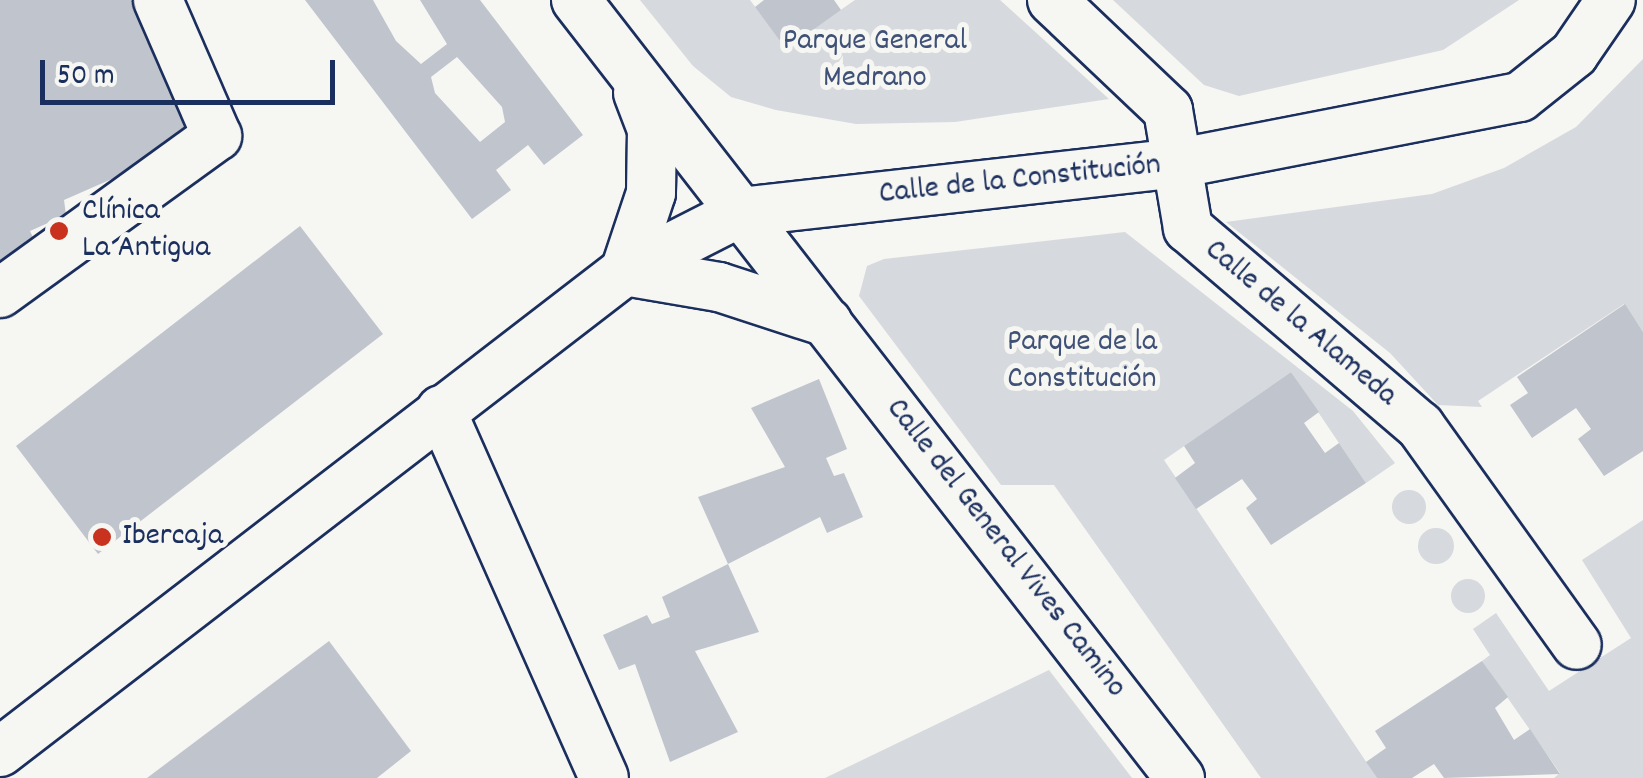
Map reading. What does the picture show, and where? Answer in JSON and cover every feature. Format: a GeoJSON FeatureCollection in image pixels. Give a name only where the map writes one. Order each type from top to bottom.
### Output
{"type":"FeatureCollection","features":[{"type":"Feature","properties":{"kind":"street"},"geometry":{"type":"LineString","coordinates":[[0,294],[217,136],[158,0]]}},
{"type":"Feature","properties":{"kind":"street","name":"Calle del General Vives Camino"},"geometry":{"type":"LineString","coordinates":[[576,0],[1180,778]]}},
{"type":"Feature","properties":{"kind":"street","name":"Calle de la Alameda"},"geometry":{"type":"LineString","coordinates":[[1052,0],[1168,110],[1188,228],[1420,426],[1578,645]]}},
{"type":"Feature","properties":{"kind":"street","name":"Calle de la Constitución"},"geometry":{"type":"LineString","coordinates":[[11,778],[0,754],[440,410],[624,271],[740,212],[1180,163],[1520,97],[1574,54],[1610,0]]}},
{"type":"Feature","properties":{"kind":"street"},"geometry":{"type":"LineString","coordinates":[[628,67],[652,129],[651,193],[624,271],[720,287],[827,322]]}},
{"type":"Feature","properties":{"kind":"street"},"geometry":{"type":"LineString","coordinates":[[440,410],[604,778]]}},
{"type":"Feature","properties":{"kind":"green space","name":"Parque General Medrano"},"geometry":{"type":"Polygon","coordinates":[[[640,0],[750,0],[786,48],[855,0],[1000,0],[1109,99],[955,122],[856,124],[776,110],[731,97],[693,66],[640,0]]]}},
{"type":"Feature","properties":{"kind":"green space"},"geometry":{"type":"Polygon","coordinates":[[[1113,0],[1519,0],[1443,50],[1239,96],[1204,85],[1113,0]]]}},
{"type":"Feature","properties":{"kind":"green space"},"geometry":{"type":"Polygon","coordinates":[[[1643,59],[1643,332],[1624,304],[1478,401],[1482,407],[1438,405],[1390,353],[1226,222],[1432,194],[1504,168],[1576,127],[1643,59]]]}},
{"type":"Feature","properties":{"kind":"green space","name":"Parque de la Constitución"},"geometry":{"type":"Polygon","coordinates":[[[1125,232],[1353,411],[1395,463],[1366,483],[1291,372],[1164,460],[1377,778],[1261,778],[1054,485],[1001,485],[859,296],[867,266],[884,259],[1125,232]]]}},
{"type":"Feature","properties":{"kind":"green space"},"geometry":{"type":"Polygon","coordinates":[[[1409,490],[1421,495],[1426,507],[1421,519],[1409,524],[1397,519],[1392,507],[1397,495],[1409,490]]]}},
{"type":"Feature","properties":{"kind":"green space"},"geometry":{"type":"Polygon","coordinates":[[[1643,520],[1643,778],[1554,778],[1560,773],[1482,661],[1490,655],[1473,629],[1496,613],[1549,691],[1631,638],[1582,560],[1643,520]]]}},
{"type":"Feature","properties":{"kind":"green space"},"geometry":{"type":"Polygon","coordinates":[[[1436,528],[1448,534],[1454,546],[1448,558],[1436,564],[1424,558],[1418,546],[1424,534],[1436,528]]]}},
{"type":"Feature","properties":{"kind":"green space"},"geometry":{"type":"Polygon","coordinates":[[[1468,579],[1480,584],[1485,596],[1480,608],[1468,613],[1456,608],[1451,596],[1456,584],[1468,579]]]}},
{"type":"Feature","properties":{"kind":"green space"},"geometry":{"type":"Polygon","coordinates":[[[1049,670],[1132,778],[825,778],[1049,670]]]}},
{"type":"Feature","properties":{"kind":"building","name":"Clínica La Antigua"},"geometry":{"type":"Polygon","coordinates":[[[0,0],[139,0],[194,123],[155,160],[64,200],[66,215],[30,231],[40,252],[0,269],[0,0]]]}},
{"type":"Feature","properties":{"kind":"building"},"geometry":{"type":"Polygon","coordinates":[[[305,0],[373,0],[396,41],[421,64],[447,44],[420,0],[480,0],[583,135],[544,165],[528,145],[496,170],[511,190],[472,219],[305,0]],[[457,57],[431,77],[435,93],[480,142],[505,122],[502,107],[457,57]]]}},
{"type":"Feature","properties":{"kind":"building"},"geometry":{"type":"Polygon","coordinates":[[[764,0],[834,0],[841,10],[786,49],[755,7],[764,0]]]}},
{"type":"Feature","properties":{"kind":"building"},"geometry":{"type":"Polygon","coordinates":[[[300,226],[383,334],[98,554],[16,446],[300,226]]]}},
{"type":"Feature","properties":{"kind":"building"},"geometry":{"type":"Polygon","coordinates":[[[1625,304],[1643,332],[1643,451],[1604,476],[1578,439],[1591,429],[1576,408],[1532,438],[1510,405],[1528,393],[1517,377],[1625,304]]]}},
{"type":"Feature","properties":{"kind":"building"},"geometry":{"type":"Polygon","coordinates":[[[1291,372],[1319,412],[1304,423],[1325,453],[1339,443],[1366,483],[1271,545],[1246,508],[1257,499],[1242,479],[1196,509],[1175,478],[1195,463],[1184,446],[1291,372]]]}},
{"type":"Feature","properties":{"kind":"building"},"geometry":{"type":"Polygon","coordinates":[[[819,379],[847,449],[826,458],[834,476],[844,473],[863,517],[827,533],[820,517],[728,564],[698,497],[785,467],[751,408],[819,379]]]}},
{"type":"Feature","properties":{"kind":"building"},"geometry":{"type":"Polygon","coordinates":[[[728,564],[759,632],[695,651],[738,732],[670,762],[635,664],[619,670],[603,635],[647,615],[652,624],[670,617],[662,597],[728,564]]]}},
{"type":"Feature","properties":{"kind":"building"},"geometry":{"type":"Polygon","coordinates":[[[329,641],[411,751],[377,778],[147,778],[329,641]]]}},
{"type":"Feature","properties":{"kind":"building"},"geometry":{"type":"Polygon","coordinates":[[[1482,661],[1508,697],[1495,708],[1514,740],[1530,729],[1560,774],[1444,778],[1434,764],[1412,778],[1377,778],[1366,762],[1386,748],[1375,731],[1482,661]]]}},
{"type":"Feature","properties":{"kind":"place","name":"Clínica La Antigua"},"geometry":{"type":"Point","coordinates":[59,231]}},
{"type":"Feature","properties":{"kind":"place","name":"Ibercaja"},"geometry":{"type":"Point","coordinates":[102,537]}}]}
